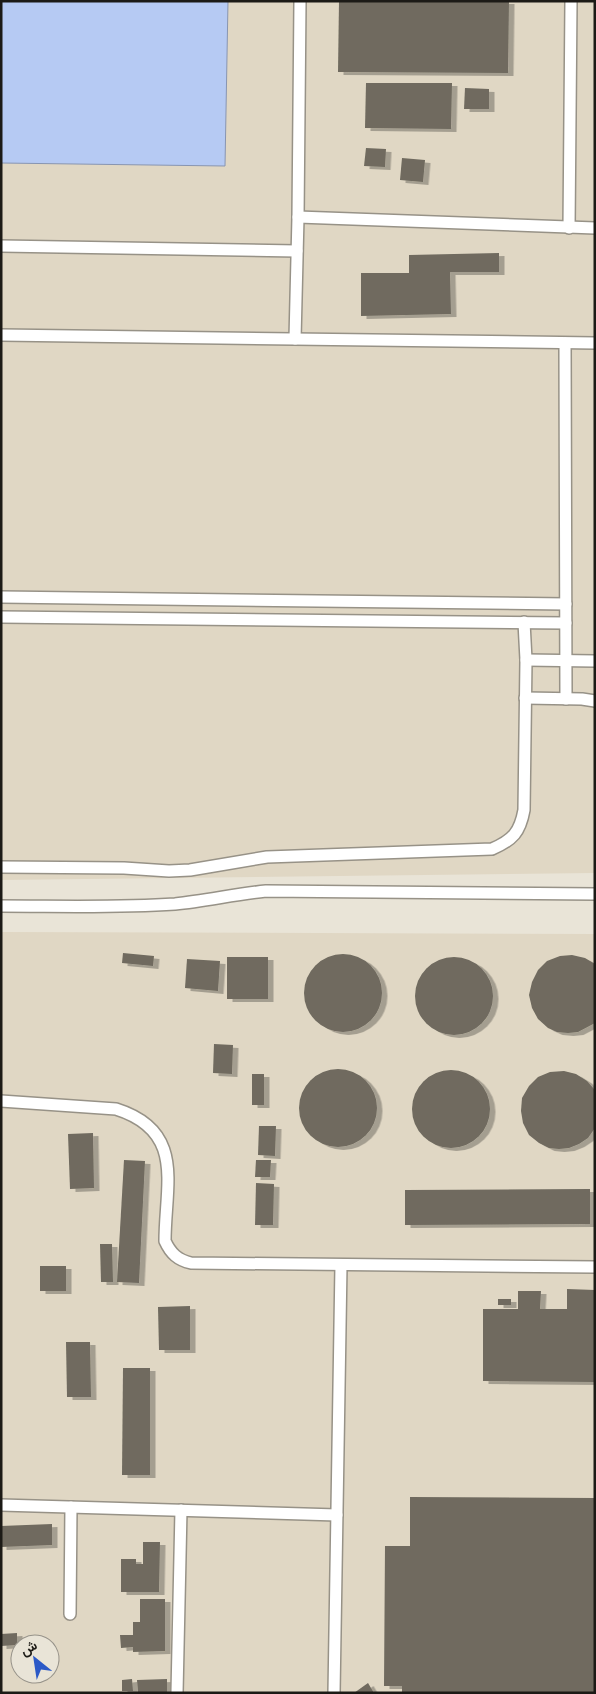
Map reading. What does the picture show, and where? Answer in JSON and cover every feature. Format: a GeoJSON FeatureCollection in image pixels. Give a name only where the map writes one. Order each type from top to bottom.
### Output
{"type":"FeatureCollection","features":[{"type":"Feature","properties":{"kind":"lane"},"geometry":{"type":"LineString","coordinates":[[294,339],[298,217],[300,1]]}},
{"type":"Feature","properties":{"kind":"lane"},"geometry":{"type":"LineString","coordinates":[[569,228],[571,1]]}},
{"type":"Feature","properties":{"kind":"lane"},"geometry":{"type":"LineString","coordinates":[[298,217],[595,228]]}},
{"type":"Feature","properties":{"kind":"lane"},"geometry":{"type":"LineString","coordinates":[[1,246],[297,251]]}},
{"type":"Feature","properties":{"kind":"lane"},"geometry":{"type":"LineString","coordinates":[[1,335],[595,343]]}},
{"type":"Feature","properties":{"kind":"lane"},"geometry":{"type":"LineString","coordinates":[[565,343],[566,699]]}},
{"type":"Feature","properties":{"kind":"lane"},"geometry":{"type":"LineString","coordinates":[[1,598],[566,604]]}},
{"type":"Feature","properties":{"kind":"lane"},"geometry":{"type":"LineString","coordinates":[[1,616],[566,623]]}},
{"type":"Feature","properties":{"kind":"lane"},"geometry":{"type":"LineString","coordinates":[[1,867],[124,868],[169,871],[190,870],[267,858],[492,849],[504,844],[515,835],[522,823],[524,810],[526,660],[524,622]]}},
{"type":"Feature","properties":{"kind":"lane"},"geometry":{"type":"LineString","coordinates":[[526,660],[595,661]]}},
{"type":"Feature","properties":{"kind":"lane"},"geometry":{"type":"LineString","coordinates":[[525,698],[595,701]]}},
{"type":"Feature","properties":{"kind":"lane"},"geometry":{"type":"LineString","coordinates":[[1,906],[146,906],[178,904],[266,891],[595,894]]}},
{"type":"Feature","properties":{"kind":"lane"},"geometry":{"type":"LineString","coordinates":[[1,1101],[116,1109],[130,1113],[142,1121],[153,1131],[167,1157],[169,1171],[166,1241],[169,1250],[182,1261],[191,1263],[595,1267]]}},
{"type":"Feature","properties":{"kind":"lane"},"geometry":{"type":"LineString","coordinates":[[334,1693],[341,1265]]}},
{"type":"Feature","properties":{"kind":"lane"},"geometry":{"type":"LineString","coordinates":[[1,1505],[337,1515]]}},
{"type":"Feature","properties":{"kind":"lane"},"geometry":{"type":"LineString","coordinates":[[70,1614],[72,1507]]}},
{"type":"Feature","properties":{"kind":"lane"},"geometry":{"type":"LineString","coordinates":[[177,1693],[180,1510]]}},
{"type":"Feature","properties":{"kind":"shaded area"},"geometry":{"type":"Polygon","coordinates":[[[228,1],[595,1],[595,873],[1,880],[1,163],[224,166],[228,1]]]}},
{"type":"Feature","properties":{"kind":"shaded area"},"geometry":{"type":"Polygon","coordinates":[[[1,932],[595,934],[595,1693],[1,1693],[1,932]]]}},
{"type":"Feature","properties":{"kind":"water"},"geometry":{"type":"Polygon","coordinates":[[[1,1],[228,1],[225,166],[1,163],[1,1]]]}},
{"type":"Feature","properties":{"kind":"building"},"geometry":{"type":"Polygon","coordinates":[[[339,1],[509,1],[508,73],[338,72],[339,1]]]}},
{"type":"Feature","properties":{"kind":"building"},"geometry":{"type":"Polygon","coordinates":[[[366,83],[452,83],[451,129],[365,128],[366,83]]]}},
{"type":"Feature","properties":{"kind":"building"},"geometry":{"type":"Polygon","coordinates":[[[465,88],[489,89],[489,109],[464,109],[465,88]]]}},
{"type":"Feature","properties":{"kind":"building"},"geometry":{"type":"Polygon","coordinates":[[[366,148],[386,149],[385,167],[364,166],[366,148]]]}},
{"type":"Feature","properties":{"kind":"building"},"geometry":{"type":"Polygon","coordinates":[[[402,158],[425,160],[423,182],[400,180],[402,158]]]}},
{"type":"Feature","properties":{"kind":"building"},"geometry":{"type":"Polygon","coordinates":[[[499,253],[499,272],[450,272],[451,314],[361,316],[361,273],[409,273],[409,255],[499,253]]]}},
{"type":"Feature","properties":{"kind":"building"},"geometry":{"type":"Polygon","coordinates":[[[123,953],[154,956],[153,966],[122,963],[123,953]]]}},
{"type":"Feature","properties":{"kind":"building"},"geometry":{"type":"Polygon","coordinates":[[[343,954],[358,957],[371,965],[379,978],[382,993],[379,1008],[371,1021],[358,1029],[343,1032],[328,1029],[315,1021],[307,1008],[304,993],[307,978],[315,965],[328,957],[343,954]]]}},
{"type":"Feature","properties":{"kind":"building"},"geometry":{"type":"Polygon","coordinates":[[[572,955],[585,958],[595,964],[595,1023],[578,1032],[557,1032],[548,1028],[538,1019],[532,1008],[529,995],[532,982],[538,970],[547,961],[560,956],[572,955]]]}},
{"type":"Feature","properties":{"kind":"building"},"geometry":{"type":"Polygon","coordinates":[[[227,957],[268,957],[268,999],[227,999],[227,957]]]}},
{"type":"Feature","properties":{"kind":"building"},"geometry":{"type":"Polygon","coordinates":[[[454,957],[469,960],[482,968],[490,981],[493,996],[490,1011],[482,1024],[469,1032],[454,1035],[439,1032],[426,1024],[418,1011],[415,996],[418,981],[426,968],[439,960],[454,957]]]}},
{"type":"Feature","properties":{"kind":"building"},"geometry":{"type":"Polygon","coordinates":[[[187,959],[220,961],[218,991],[185,988],[187,959]]]}},
{"type":"Feature","properties":{"kind":"building"},"geometry":{"type":"Polygon","coordinates":[[[214,1044],[233,1045],[232,1074],[213,1073],[214,1044]]]}},
{"type":"Feature","properties":{"kind":"building"},"geometry":{"type":"Polygon","coordinates":[[[338,1069],[353,1072],[366,1080],[374,1093],[377,1108],[374,1123],[366,1136],[353,1144],[338,1147],[323,1144],[310,1136],[302,1123],[299,1108],[302,1093],[310,1080],[323,1072],[338,1069]]]}},
{"type":"Feature","properties":{"kind":"building"},"geometry":{"type":"Polygon","coordinates":[[[451,1070],[466,1073],[479,1081],[487,1094],[490,1109],[487,1124],[479,1137],[466,1145],[451,1148],[436,1145],[423,1137],[415,1124],[412,1109],[415,1094],[423,1081],[436,1073],[451,1070]]]}},
{"type":"Feature","properties":{"kind":"building"},"geometry":{"type":"Polygon","coordinates":[[[564,1071],[576,1074],[587,1081],[594,1089],[595,1128],[588,1138],[579,1144],[569,1148],[549,1148],[529,1135],[523,1123],[521,1111],[522,1098],[529,1086],[538,1077],[550,1072],[564,1071]]]}},
{"type":"Feature","properties":{"kind":"building"},"geometry":{"type":"Polygon","coordinates":[[[252,1074],[264,1074],[264,1105],[252,1105],[252,1074]]]}},
{"type":"Feature","properties":{"kind":"building"},"geometry":{"type":"Polygon","coordinates":[[[259,1126],[276,1126],[275,1156],[258,1155],[259,1126]]]}},
{"type":"Feature","properties":{"kind":"building"},"geometry":{"type":"Polygon","coordinates":[[[93,1133],[94,1188],[70,1189],[68,1134],[93,1133]]]}},
{"type":"Feature","properties":{"kind":"building"},"geometry":{"type":"Polygon","coordinates":[[[124,1160],[145,1161],[139,1283],[117,1282],[124,1160]]]}},
{"type":"Feature","properties":{"kind":"building"},"geometry":{"type":"Polygon","coordinates":[[[256,1160],[271,1160],[270,1177],[255,1177],[256,1160]]]}},
{"type":"Feature","properties":{"kind":"building"},"geometry":{"type":"Polygon","coordinates":[[[256,1183],[274,1184],[273,1225],[255,1225],[256,1183]]]}},
{"type":"Feature","properties":{"kind":"building"},"geometry":{"type":"Polygon","coordinates":[[[590,1189],[590,1224],[405,1225],[405,1190],[590,1189]]]}},
{"type":"Feature","properties":{"kind":"building"},"geometry":{"type":"Polygon","coordinates":[[[100,1244],[112,1244],[113,1282],[101,1282],[100,1244]]]}},
{"type":"Feature","properties":{"kind":"building"},"geometry":{"type":"Polygon","coordinates":[[[40,1266],[66,1266],[66,1291],[40,1291],[40,1266]]]}},
{"type":"Feature","properties":{"kind":"building"},"geometry":{"type":"Polygon","coordinates":[[[567,1289],[595,1290],[595,1382],[483,1381],[483,1309],[518,1309],[518,1291],[541,1291],[540,1309],[567,1309],[567,1289]]]}},
{"type":"Feature","properties":{"kind":"building"},"geometry":{"type":"Polygon","coordinates":[[[498,1299],[511,1299],[511,1305],[498,1305],[498,1299]]]}},
{"type":"Feature","properties":{"kind":"building"},"geometry":{"type":"Polygon","coordinates":[[[190,1306],[190,1350],[159,1350],[158,1307],[190,1306]]]}},
{"type":"Feature","properties":{"kind":"building"},"geometry":{"type":"Polygon","coordinates":[[[66,1342],[90,1342],[91,1397],[67,1397],[66,1342]]]}},
{"type":"Feature","properties":{"kind":"building"},"geometry":{"type":"Polygon","coordinates":[[[123,1368],[150,1368],[150,1475],[122,1475],[123,1368]]]}},
{"type":"Feature","properties":{"kind":"building"},"geometry":{"type":"Polygon","coordinates":[[[410,1497],[595,1498],[595,1693],[402,1693],[402,1686],[384,1686],[385,1546],[410,1546],[410,1497]]]}},
{"type":"Feature","properties":{"kind":"building"},"geometry":{"type":"Polygon","coordinates":[[[52,1524],[52,1545],[1,1547],[1,1526],[52,1524]]]}},
{"type":"Feature","properties":{"kind":"building"},"geometry":{"type":"Polygon","coordinates":[[[143,1542],[160,1542],[159,1592],[121,1592],[121,1559],[136,1559],[136,1564],[143,1564],[143,1542]]]}},
{"type":"Feature","properties":{"kind":"building"},"geometry":{"type":"Polygon","coordinates":[[[140,1599],[165,1599],[165,1651],[133,1652],[133,1647],[121,1648],[120,1635],[133,1635],[133,1622],[140,1622],[140,1599]]]}},
{"type":"Feature","properties":{"kind":"building"},"geometry":{"type":"Polygon","coordinates":[[[17,1633],[10,1634],[10,1645],[1,1646],[1,1634],[17,1633]]]}},
{"type":"Feature","properties":{"kind":"building"},"geometry":{"type":"Polygon","coordinates":[[[132,1679],[133,1691],[122,1691],[122,1680],[132,1679]]]}},
{"type":"Feature","properties":{"kind":"building"},"geometry":{"type":"Polygon","coordinates":[[[167,1679],[167,1693],[138,1693],[137,1680],[167,1679]]]}},
{"type":"Feature","properties":{"kind":"building"},"geometry":{"type":"Polygon","coordinates":[[[368,1683],[374,1693],[354,1693],[368,1683]]]}}]}
